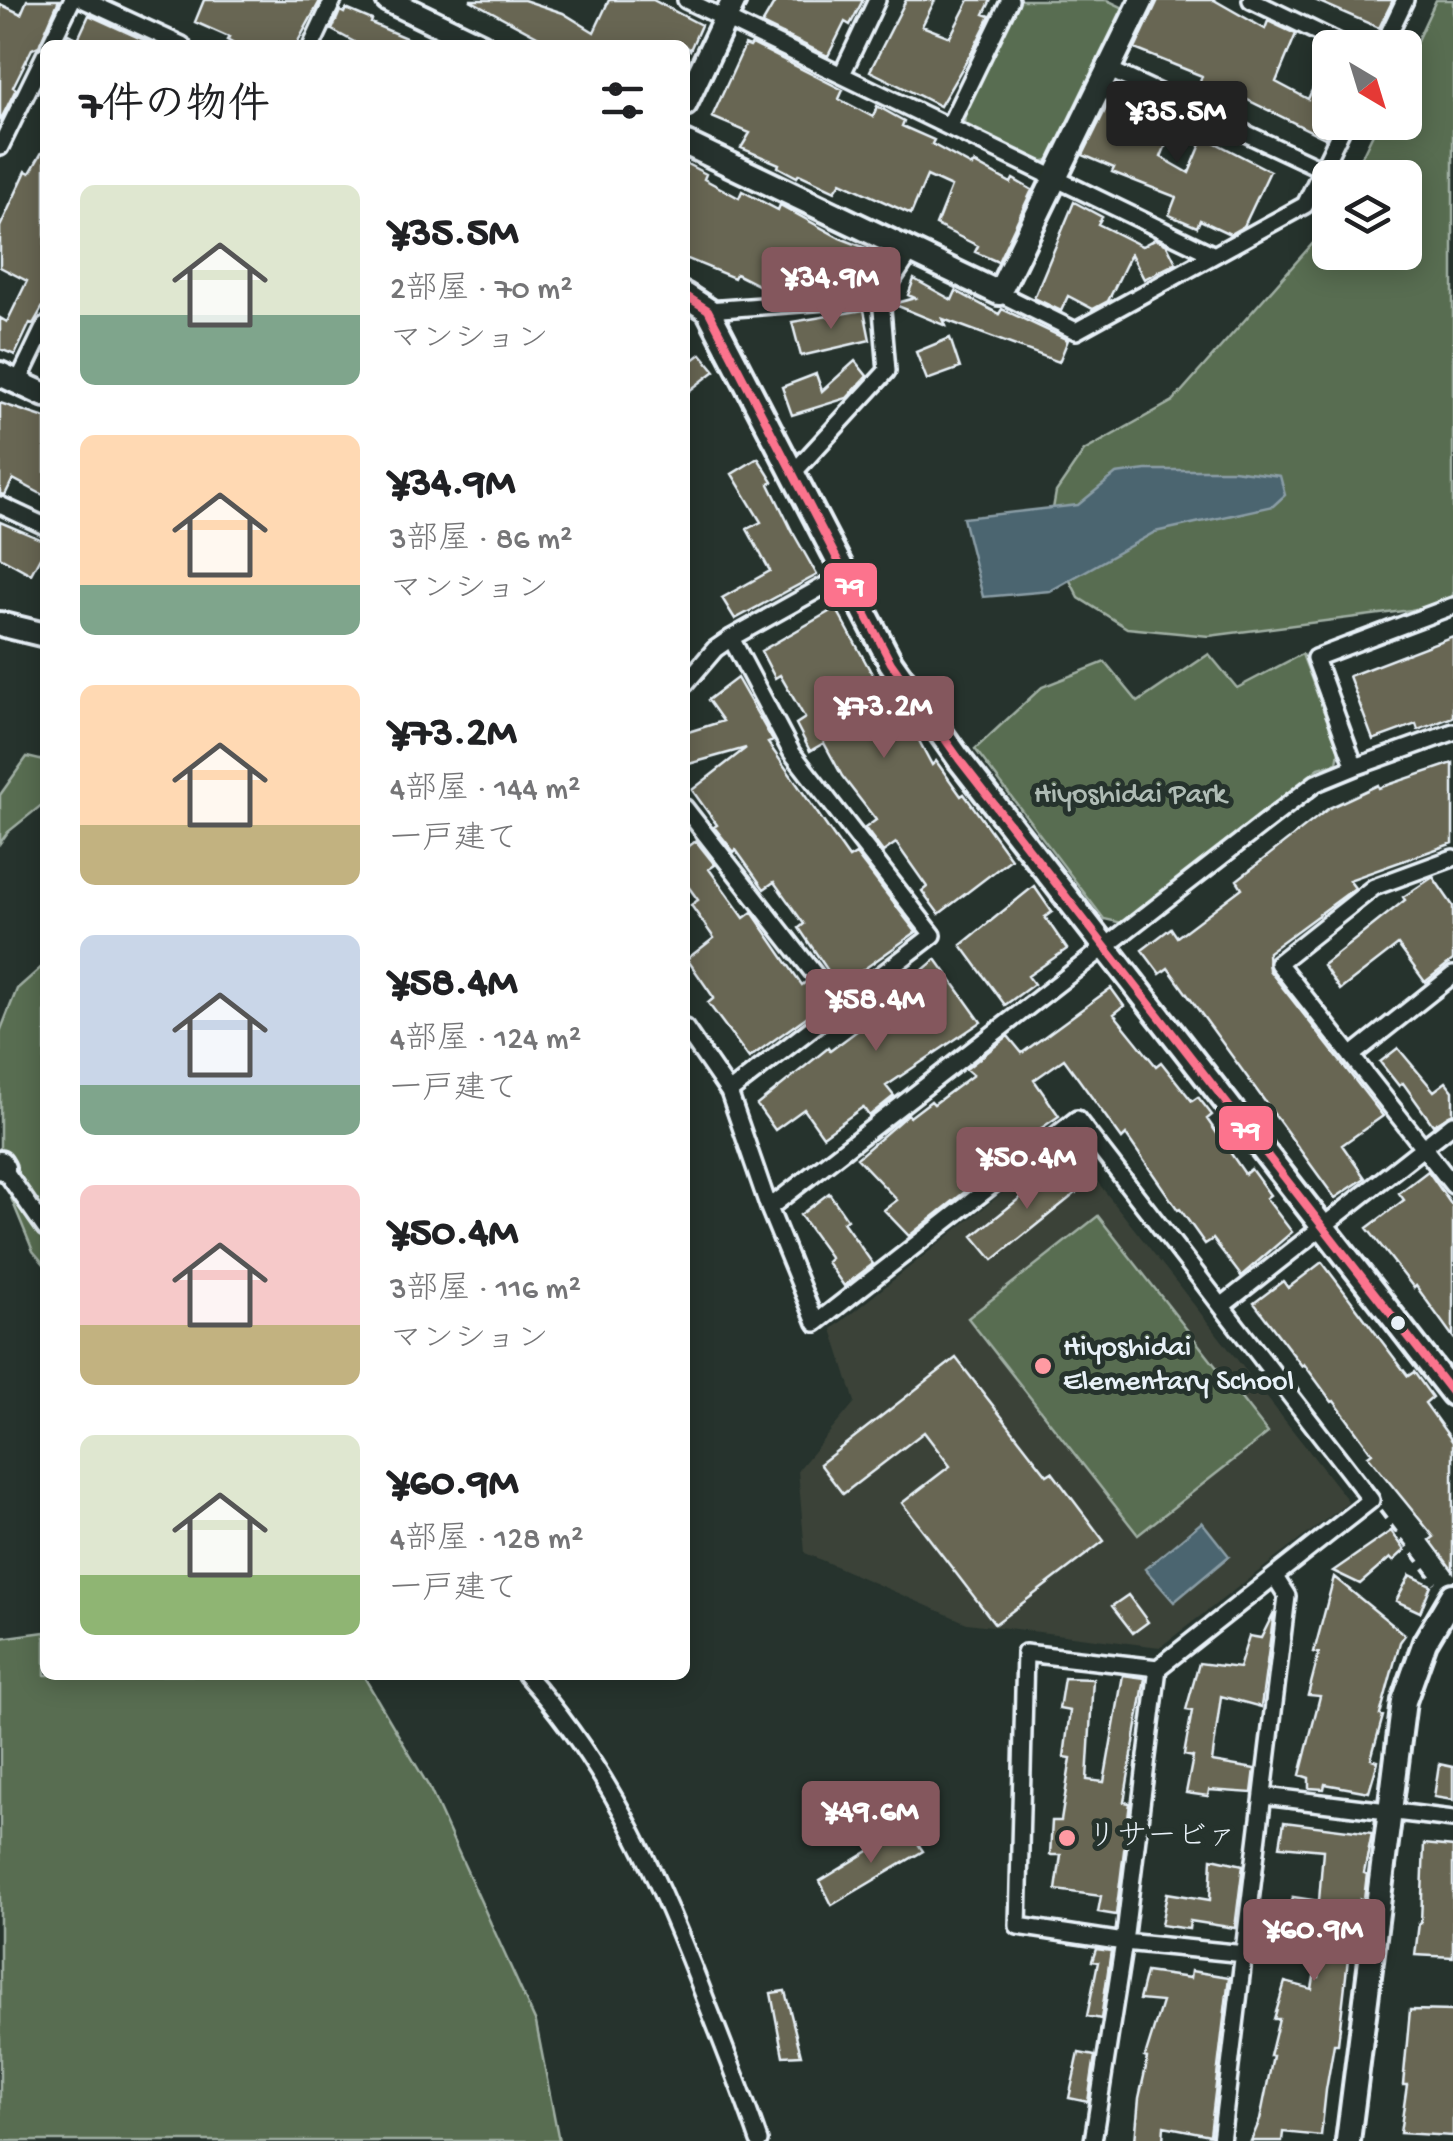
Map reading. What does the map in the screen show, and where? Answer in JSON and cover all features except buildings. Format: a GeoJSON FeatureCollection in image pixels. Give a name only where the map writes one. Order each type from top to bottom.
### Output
{"type":"FeatureCollection","features":[{"type":"Feature","properties":{"kind":"street"},"geometry":{"type":"LineString","coordinates":[[52,40],[72,0]]}},
{"type":"Feature","properties":{"kind":"street"},"geometry":{"type":"LineString","coordinates":[[84,0],[171,40]]}},
{"type":"Feature","properties":{"kind":"street"},"geometry":{"type":"LineString","coordinates":[[314,40],[333,0]]}},
{"type":"Feature","properties":{"kind":"street"},"geometry":{"type":"LineString","coordinates":[[388,0],[471,40]]}},
{"type":"Feature","properties":{"kind":"street"},"geometry":{"type":"LineString","coordinates":[[686,0],[730,9],[842,74],[1212,254]]}},
{"type":"Feature","properties":{"kind":"street"},"geometry":{"type":"LineString","coordinates":[[842,74],[878,0]]}},
{"type":"Feature","properties":{"kind":"street"},"geometry":{"type":"LineString","coordinates":[[949,126],[1010,0]]}},
{"type":"Feature","properties":{"kind":"street"},"geometry":{"type":"LineString","coordinates":[[999,293],[1142,0]]}},
{"type":"Feature","properties":{"kind":"street"},"geometry":{"type":"LineString","coordinates":[[1251,0],[1313,30]]}},
{"type":"Feature","properties":{"kind":"street"},"geometry":{"type":"LineString","coordinates":[[1391,30],[1405,0]]}},
{"type":"Feature","properties":{"kind":"street"},"geometry":{"type":"LineString","coordinates":[[690,93],[730,9]]}},
{"type":"Feature","properties":{"kind":"street"},"geometry":{"type":"LineString","coordinates":[[0,147],[40,65]]}},
{"type":"Feature","properties":{"kind":"street"},"geometry":{"type":"LineString","coordinates":[[1108,69],[1312,164]]}},
{"type":"Feature","properties":{"kind":"street"},"geometry":{"type":"LineString","coordinates":[[690,145],[1076,331],[1305,205],[1312,190]]}},
{"type":"Feature","properties":{"kind":"street"},"geometry":{"type":"LineString","coordinates":[[794,472],[888,371],[881,297],[912,252]]}},
{"type":"Feature","properties":{"kind":"street"},"geometry":{"type":"LineString","coordinates":[[708,310],[881,297]]}},
{"type":"Feature","properties":{"kind":"street"},"geometry":{"type":"LineString","coordinates":[[690,298],[708,310],[900,679],[1453,1394]]}},
{"type":"Feature","properties":{"kind":"street"},"geometry":{"type":"LineString","coordinates":[[40,333],[9,378],[40,393]]}},
{"type":"Feature","properties":{"kind":"street"},"geometry":{"type":"LineString","coordinates":[[0,504],[40,524]]}},
{"type":"Feature","properties":{"kind":"street"},"geometry":{"type":"LineString","coordinates":[[690,678],[715,649],[731,638],[844,575]]}},
{"type":"Feature","properties":{"kind":"street"},"geometry":{"type":"LineString","coordinates":[[1355,767],[1315,658],[1453,606]]}},
{"type":"Feature","properties":{"kind":"street"},"geometry":{"type":"LineString","coordinates":[[0,624],[40,634]]}},
{"type":"Feature","properties":{"kind":"street"},"geometry":{"type":"LineString","coordinates":[[730,1092],[932,935],[792,753],[731,638]]}},
{"type":"Feature","properties":{"kind":"street"},"geometry":{"type":"LineString","coordinates":[[769,1208],[1316,783],[1453,732]]}},
{"type":"Feature","properties":{"kind":"street"},"geometry":{"type":"LineString","coordinates":[[690,814],[840,1007]]}},
{"type":"Feature","properties":{"kind":"street"},"geometry":{"type":"LineString","coordinates":[[1453,858],[1374,887],[1278,964],[1453,1185]]}},
{"type":"Feature","properties":{"kind":"street"},"geometry":{"type":"LineString","coordinates":[[1351,1056],[1453,975]]}},
{"type":"Feature","properties":{"kind":"street"},"geometry":{"type":"LineString","coordinates":[[690,1035],[730,1092],[769,1208],[816,1322],[1077,1119],[1371,1500],[1158,1668],[1025,1653],[1018,1926],[1245,1954]]}},
{"type":"Feature","properties":{"kind":"street"},"geometry":{"type":"LineString","coordinates":[[1223,1306],[1453,1124]]}},
{"type":"Feature","properties":{"kind":"street"},"geometry":{"type":"LineString","coordinates":[[2,1165],[40,1221]]}},
{"type":"Feature","properties":{"kind":"street"},"geometry":{"type":"LineString","coordinates":[[1221,2141],[1287,1596],[1274,1577]]}},
{"type":"Feature","properties":{"kind":"street"},"geometry":{"type":"LineString","coordinates":[[1348,2141],[1404,1700],[1414,1666],[1446,1592]]}},
{"type":"Feature","properties":{"kind":"street"},"geometry":{"type":"LineString","coordinates":[[1092,2141],[1124,1942],[1158,1668]]}},
{"type":"Feature","properties":{"kind":"street"},"geometry":{"type":"LineString","coordinates":[[530,1680],[570,1729],[624,1810],[679,1928],[759,2141]]}},
{"type":"Feature","properties":{"kind":"street"},"geometry":{"type":"LineString","coordinates":[[1264,1796],[1453,1819]]}},
{"type":"Feature","properties":{"kind":"path"},"geometry":{"type":"LineString","coordinates":[[1371,1500],[1446,1592]]}},
{"type":"Feature","properties":{"kind":"shaded area","name":"Hiyoshidai Elementary School"},"geometry":{"type":"Polygon","coordinates":[[[1066,1142],[1349,1502],[1160,1647],[967,1623],[805,1553],[798,1470],[855,1402],[832,1329],[1066,1142]]]}},
{"type":"Feature","properties":{"kind":"green space"},"geometry":{"type":"Polygon","coordinates":[[[1019,0],[1107,0],[1126,9],[1053,159],[1040,162],[964,125],[965,114],[1019,0]]]}},
{"type":"Feature","properties":{"kind":"green space"},"geometry":{"type":"Polygon","coordinates":[[[1436,0],[1453,0],[1453,601],[1209,636],[1127,628],[1079,598],[1056,553],[1051,520],[1056,492],[1084,451],[1173,401],[1312,244],[1312,270],[1422,270],[1422,160],[1360,160],[1370,140],[1422,140],[1422,30],[1436,0]]]}},
{"type":"Feature","properties":{"kind":"green space","name":"Hiyoshidai Park"},"geometry":{"type":"Polygon","coordinates":[[[1209,654],[1237,688],[1302,654],[1339,751],[1337,763],[1319,768],[1122,923],[1104,919],[975,749],[1042,687],[1105,662],[1138,702],[1209,654]]]}},
{"type":"Feature","properties":{"kind":"green space"},"geometry":{"type":"Polygon","coordinates":[[[27,757],[40,760],[40,806],[0,843],[0,795],[27,757]]]}},
{"type":"Feature","properties":{"kind":"green space"},"geometry":{"type":"Polygon","coordinates":[[[40,968],[40,1259],[33,1251],[0,1171],[0,1032],[17,989],[40,968]]]}},
{"type":"Feature","properties":{"kind":"green space"},"geometry":{"type":"Polygon","coordinates":[[[1098,1216],[1268,1433],[1138,1535],[968,1318],[1098,1216]]]}},
{"type":"Feature","properties":{"kind":"green space"},"geometry":{"type":"Polygon","coordinates":[[[40,1633],[40,1680],[366,1680],[429,1787],[536,2023],[559,2141],[0,2141],[0,1638],[40,1633]]]}},
{"type":"Feature","properties":{"kind":"water"},"geometry":{"type":"Polygon","coordinates":[[[1233,470],[1280,476],[1285,495],[1273,506],[1155,532],[1050,591],[983,597],[963,518],[1078,505],[1116,474],[1233,470]]]}},
{"type":"Feature","properties":{"kind":"water"},"geometry":{"type":"Polygon","coordinates":[[[1202,1522],[1229,1556],[1174,1602],[1145,1569],[1202,1522]]]}},
{"type":"Feature","properties":{"kind":"transit line","name":"79"},"geometry":{"type":"LineString","coordinates":[[690,298],[708,310],[891,663],[959,759],[1453,1394]]}},
{"type":"Feature","properties":{"kind":"place","name":"Hiyoshidai Elementary School"},"geometry":{"type":"Point","coordinates":[1043,1366]}},
{"type":"Feature","properties":{"kind":"place","name":"リサービァ"},"geometry":{"type":"Point","coordinates":[1067,1838]}}]}
